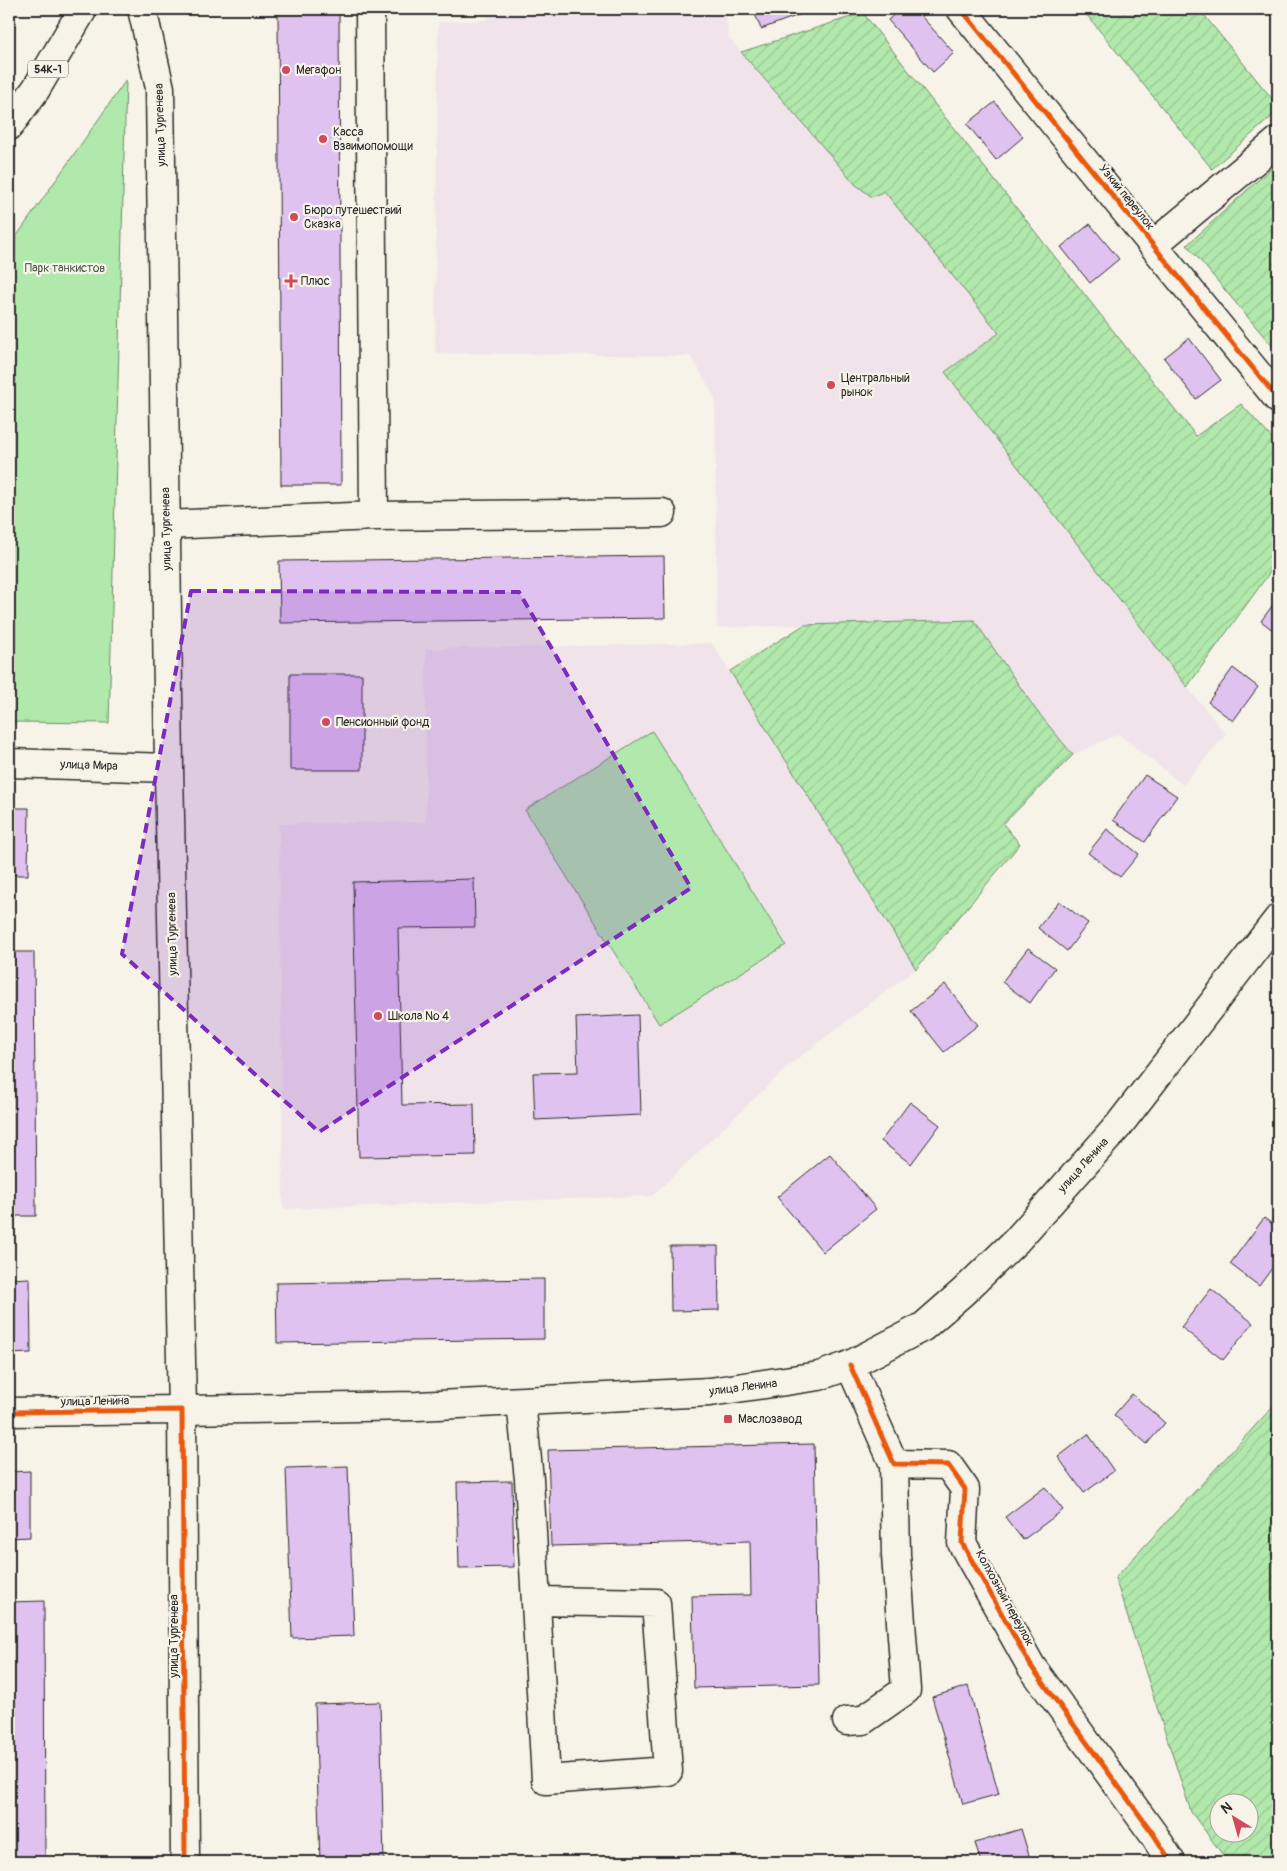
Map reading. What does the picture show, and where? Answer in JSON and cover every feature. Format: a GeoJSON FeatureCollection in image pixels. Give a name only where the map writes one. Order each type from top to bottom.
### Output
{"type":"FeatureCollection","features":[{"type":"Feature","properties":{"kind":"main road","name":"54К-1"},"geometry":{"type":"LineString","coordinates":[[9,126],[36,89],[83,9]]}},
{"type":"Feature","properties":{"kind":"main road","name":"улица Тургенева"},"geometry":{"type":"LineString","coordinates":[[142,9],[160,88],[169,768],[182,1410],[185,1862]]}},
{"type":"Feature","properties":{"kind":"main road"},"geometry":{"type":"LineString","coordinates":[[370,9],[374,516]]}},
{"type":"Feature","properties":{"kind":"main road","name":"Узкий переулок"},"geometry":{"type":"LineString","coordinates":[[961,9],[1278,399]]}},
{"type":"Feature","properties":{"kind":"main road"},"geometry":{"type":"LineString","coordinates":[[1153,245],[1278,141]]}},
{"type":"Feature","properties":{"kind":"main road"},"geometry":{"type":"LineString","coordinates":[[166,524],[374,516],[662,513]]}},
{"type":"Feature","properties":{"kind":"main road","name":"улица Мира"},"geometry":{"type":"LineString","coordinates":[[9,763],[169,768]]}},
{"type":"Feature","properties":{"kind":"main road","name":"улица Ленина"},"geometry":{"type":"LineString","coordinates":[[9,1412],[407,1407],[710,1392],[819,1376],[850,1365],[922,1327],[963,1292],[1016,1241],[1119,1125],[1278,919]]}},
{"type":"Feature","properties":{"kind":"main road"},"geometry":{"type":"LineString","coordinates":[[847,1721],[862,1720],[906,1690],[896,1555],[894,1464],[850,1365]]}},
{"type":"Feature","properties":{"kind":"main road"},"geometry":{"type":"LineString","coordinates":[[521,1402],[529,1479],[546,1780],[668,1771],[656,1603],[536,1601]]}},
{"type":"Feature","properties":{"kind":"main road","name":"Колхозный переулок"},"geometry":{"type":"LineString","coordinates":[[894,1464],[948,1465],[964,1490],[962,1543],[1031,1666],[1172,1862]]}},
{"type":"Feature","properties":{"kind":"highlighted area"},"geometry":{"type":"Polygon","coordinates":[[[191,591],[519,592],[691,888],[319,1132],[122,954],[191,591]]]}},
{"type":"Feature","properties":{"kind":"shaded area","name":"Центральный рынок"},"geometry":{"type":"Polygon","coordinates":[[[489,9],[725,9],[729,38],[856,185],[884,191],[999,333],[945,372],[1187,687],[1226,734],[1183,785],[1118,734],[1073,755],[1036,710],[974,620],[717,628],[715,398],[691,356],[435,353],[438,22],[488,20],[489,9]]]}},
{"type":"Feature","properties":{"kind":"shaded area"},"geometry":{"type":"Polygon","coordinates":[[[712,643],[916,969],[794,1061],[652,1196],[283,1209],[279,824],[426,822],[426,649],[712,643]]]}},
{"type":"Feature","properties":{"kind":"green space"},"geometry":{"type":"Polygon","coordinates":[[[1082,9],[1199,9],[1278,106],[1278,111],[1212,169],[1082,9]]]}},
{"type":"Feature","properties":{"kind":"green space"},"geometry":{"type":"Polygon","coordinates":[[[863,13],[1196,436],[1241,404],[1278,445],[1278,561],[1187,687],[945,372],[999,333],[884,191],[872,197],[856,185],[741,52],[863,13]]]}},
{"type":"Feature","properties":{"kind":"green space","name":"Парк танкистов"},"geometry":{"type":"Polygon","coordinates":[[[126,80],[109,723],[9,722],[9,247],[126,80]]]}},
{"type":"Feature","properties":{"kind":"green space"},"geometry":{"type":"Polygon","coordinates":[[[1278,162],[1278,353],[1187,245],[1278,162]]]}},
{"type":"Feature","properties":{"kind":"green space"},"geometry":{"type":"Polygon","coordinates":[[[974,620],[1036,710],[1073,755],[1003,824],[1020,844],[916,969],[730,671],[804,625],[974,620]]]}},
{"type":"Feature","properties":{"kind":"green space"},"geometry":{"type":"Polygon","coordinates":[[[652,731],[786,945],[659,1024],[525,810],[652,731]]]}},
{"type":"Feature","properties":{"kind":"green space"},"geometry":{"type":"Polygon","coordinates":[[[1278,1401],[1278,1862],[1228,1862],[1215,1844],[1260,1844],[1260,1794],[1210,1794],[1210,1838],[1191,1812],[1115,1578],[1278,1401]]]}},
{"type":"Feature","properties":{"kind":"building"},"geometry":{"type":"Polygon","coordinates":[[[278,9],[339,9],[341,485],[281,485],[278,9]]]}},
{"type":"Feature","properties":{"kind":"building"},"geometry":{"type":"Polygon","coordinates":[[[753,9],[815,9],[761,29],[753,9]]]}},
{"type":"Feature","properties":{"kind":"building"},"geometry":{"type":"Polygon","coordinates":[[[901,9],[915,9],[954,53],[933,72],[888,20],[901,9]]]}},
{"type":"Feature","properties":{"kind":"building"},"geometry":{"type":"Polygon","coordinates":[[[995,102],[1023,137],[996,160],[967,124],[995,102]]]}},
{"type":"Feature","properties":{"kind":"building"},"geometry":{"type":"Polygon","coordinates":[[[1090,224],[1119,259],[1090,283],[1061,247],[1090,224]]]}},
{"type":"Feature","properties":{"kind":"building"},"geometry":{"type":"Polygon","coordinates":[[[1189,338],[1221,380],[1196,399],[1164,358],[1189,338]]]}},
{"type":"Feature","properties":{"kind":"building"},"geometry":{"type":"Polygon","coordinates":[[[664,556],[665,618],[280,623],[279,561],[664,556]]]}},
{"type":"Feature","properties":{"kind":"building"},"geometry":{"type":"Polygon","coordinates":[[[1278,598],[1278,634],[1261,621],[1278,598]]]}},
{"type":"Feature","properties":{"kind":"building"},"geometry":{"type":"Polygon","coordinates":[[[1233,668],[1258,687],[1233,721],[1208,702],[1233,668]]]}},
{"type":"Feature","properties":{"kind":"building","name":"Пенсионный фонд"},"geometry":{"type":"Polygon","coordinates":[[[290,674],[362,674],[362,770],[290,770],[290,674]]]}},
{"type":"Feature","properties":{"kind":"building"},"geometry":{"type":"Polygon","coordinates":[[[1145,775],[1177,796],[1145,842],[1113,820],[1145,775]]]}},
{"type":"Feature","properties":{"kind":"building"},"geometry":{"type":"Polygon","coordinates":[[[9,808],[29,808],[28,875],[9,875],[9,808]]]}},
{"type":"Feature","properties":{"kind":"building"},"geometry":{"type":"Polygon","coordinates":[[[1107,829],[1139,854],[1120,877],[1088,853],[1107,829]]]}},
{"type":"Feature","properties":{"kind":"building","name":"Школа № 4"},"geometry":{"type":"Polygon","coordinates":[[[474,879],[475,927],[398,928],[402,1105],[474,1104],[475,1155],[359,1157],[353,882],[474,879]]]}},
{"type":"Feature","properties":{"kind":"building"},"geometry":{"type":"Polygon","coordinates":[[[1059,901],[1088,923],[1067,951],[1038,928],[1059,901]]]}},
{"type":"Feature","properties":{"kind":"building"},"geometry":{"type":"Polygon","coordinates":[[[1028,948],[1055,968],[1030,1003],[1002,982],[1028,948]]]}},
{"type":"Feature","properties":{"kind":"building"},"geometry":{"type":"Polygon","coordinates":[[[9,952],[34,952],[36,1216],[9,1216],[9,952]]]}},
{"type":"Feature","properties":{"kind":"building"},"geometry":{"type":"Polygon","coordinates":[[[945,984],[978,1025],[944,1052],[911,1011],[945,984]]]}},
{"type":"Feature","properties":{"kind":"building"},"geometry":{"type":"Polygon","coordinates":[[[638,1015],[641,1115],[535,1120],[533,1073],[578,1072],[576,1018],[638,1015]]]}},
{"type":"Feature","properties":{"kind":"building"},"geometry":{"type":"Polygon","coordinates":[[[910,1102],[940,1125],[911,1164],[881,1141],[910,1102]]]}},
{"type":"Feature","properties":{"kind":"building"},"geometry":{"type":"Polygon","coordinates":[[[830,1154],[876,1209],[823,1252],[777,1197],[830,1154]]]}},
{"type":"Feature","properties":{"kind":"building"},"geometry":{"type":"Polygon","coordinates":[[[1264,1218],[1278,1228],[1278,1260],[1259,1286],[1230,1264],[1264,1218]]]}},
{"type":"Feature","properties":{"kind":"building"},"geometry":{"type":"Polygon","coordinates":[[[670,1246],[718,1246],[719,1310],[671,1311],[670,1246]]]}},
{"type":"Feature","properties":{"kind":"building"},"geometry":{"type":"Polygon","coordinates":[[[30,1278],[31,1353],[9,1354],[9,1279],[30,1278]]]}},
{"type":"Feature","properties":{"kind":"building"},"geometry":{"type":"Polygon","coordinates":[[[544,1279],[544,1339],[277,1343],[276,1283],[544,1279]]]}},
{"type":"Feature","properties":{"kind":"building"},"geometry":{"type":"Polygon","coordinates":[[[1211,1289],[1253,1323],[1223,1360],[1181,1327],[1211,1289]]]}},
{"type":"Feature","properties":{"kind":"building"},"geometry":{"type":"Polygon","coordinates":[[[1132,1394],[1165,1423],[1147,1444],[1114,1415],[1132,1394]]]}},
{"type":"Feature","properties":{"kind":"building"},"geometry":{"type":"Polygon","coordinates":[[[1088,1434],[1114,1471],[1084,1493],[1058,1457],[1088,1434]]]}},
{"type":"Feature","properties":{"kind":"building"},"geometry":{"type":"Polygon","coordinates":[[[814,1444],[819,1685],[694,1688],[692,1596],[751,1595],[750,1541],[551,1546],[548,1450],[814,1444]]]}},
{"type":"Feature","properties":{"kind":"building"},"geometry":{"type":"Polygon","coordinates":[[[348,1466],[354,1636],[292,1638],[286,1468],[348,1466]]]}},
{"type":"Feature","properties":{"kind":"building"},"geometry":{"type":"Polygon","coordinates":[[[30,1471],[30,1537],[9,1538],[9,1472],[30,1471]]]}},
{"type":"Feature","properties":{"kind":"building"},"geometry":{"type":"Polygon","coordinates":[[[512,1481],[514,1567],[459,1568],[457,1482],[512,1481]]]}},
{"type":"Feature","properties":{"kind":"building"},"geometry":{"type":"Polygon","coordinates":[[[1045,1487],[1063,1510],[1023,1540],[1005,1517],[1045,1487]]]}},
{"type":"Feature","properties":{"kind":"building"},"geometry":{"type":"Polygon","coordinates":[[[44,1601],[45,1862],[9,1862],[9,1602],[44,1601]]]}},
{"type":"Feature","properties":{"kind":"building"},"geometry":{"type":"Polygon","coordinates":[[[968,1686],[999,1794],[963,1804],[932,1697],[968,1686]]]}},
{"type":"Feature","properties":{"kind":"building"},"geometry":{"type":"Polygon","coordinates":[[[380,1702],[384,1862],[320,1862],[315,1704],[380,1702]]]}},
{"type":"Feature","properties":{"kind":"building"},"geometry":{"type":"Polygon","coordinates":[[[1021,1829],[1031,1862],[981,1862],[975,1843],[1021,1829]]]}},
{"type":"Feature","properties":{"kind":"cycle path"},"geometry":{"type":"LineString","coordinates":[[961,9],[1278,399]]}},
{"type":"Feature","properties":{"kind":"cycle path"},"geometry":{"type":"LineString","coordinates":[[850,1365],[894,1464],[948,1465],[965,1489],[962,1543],[1031,1666],[1154,1835],[1171,1862]]}},
{"type":"Feature","properties":{"kind":"cycle path"},"geometry":{"type":"LineString","coordinates":[[9,1412],[182,1410],[185,1862]]}},
{"type":"Feature","properties":{"kind":"place","name":"Мегафон"},"geometry":{"type":"Point","coordinates":[286,70]}},
{"type":"Feature","properties":{"kind":"place","name":"Касса Взаимопомощи"},"geometry":{"type":"Point","coordinates":[323,139]}},
{"type":"Feature","properties":{"kind":"place","name":"Бюро путешествий Сказка"},"geometry":{"type":"Point","coordinates":[294,217]}},
{"type":"Feature","properties":{"kind":"place","name":"Плюс"},"geometry":{"type":"Point","coordinates":[291,281]}},
{"type":"Feature","properties":{"kind":"place","name":"Центральный рынок"},"geometry":{"type":"Point","coordinates":[831,385]}},
{"type":"Feature","properties":{"kind":"place","name":"Пенсионный фонд"},"geometry":{"type":"Point","coordinates":[326,722]}},
{"type":"Feature","properties":{"kind":"place","name":"Школа № 4"},"geometry":{"type":"Point","coordinates":[378,1016]}},
{"type":"Feature","properties":{"kind":"place","name":"Маслозавод"},"geometry":{"type":"Point","coordinates":[728,1419]}}]}
